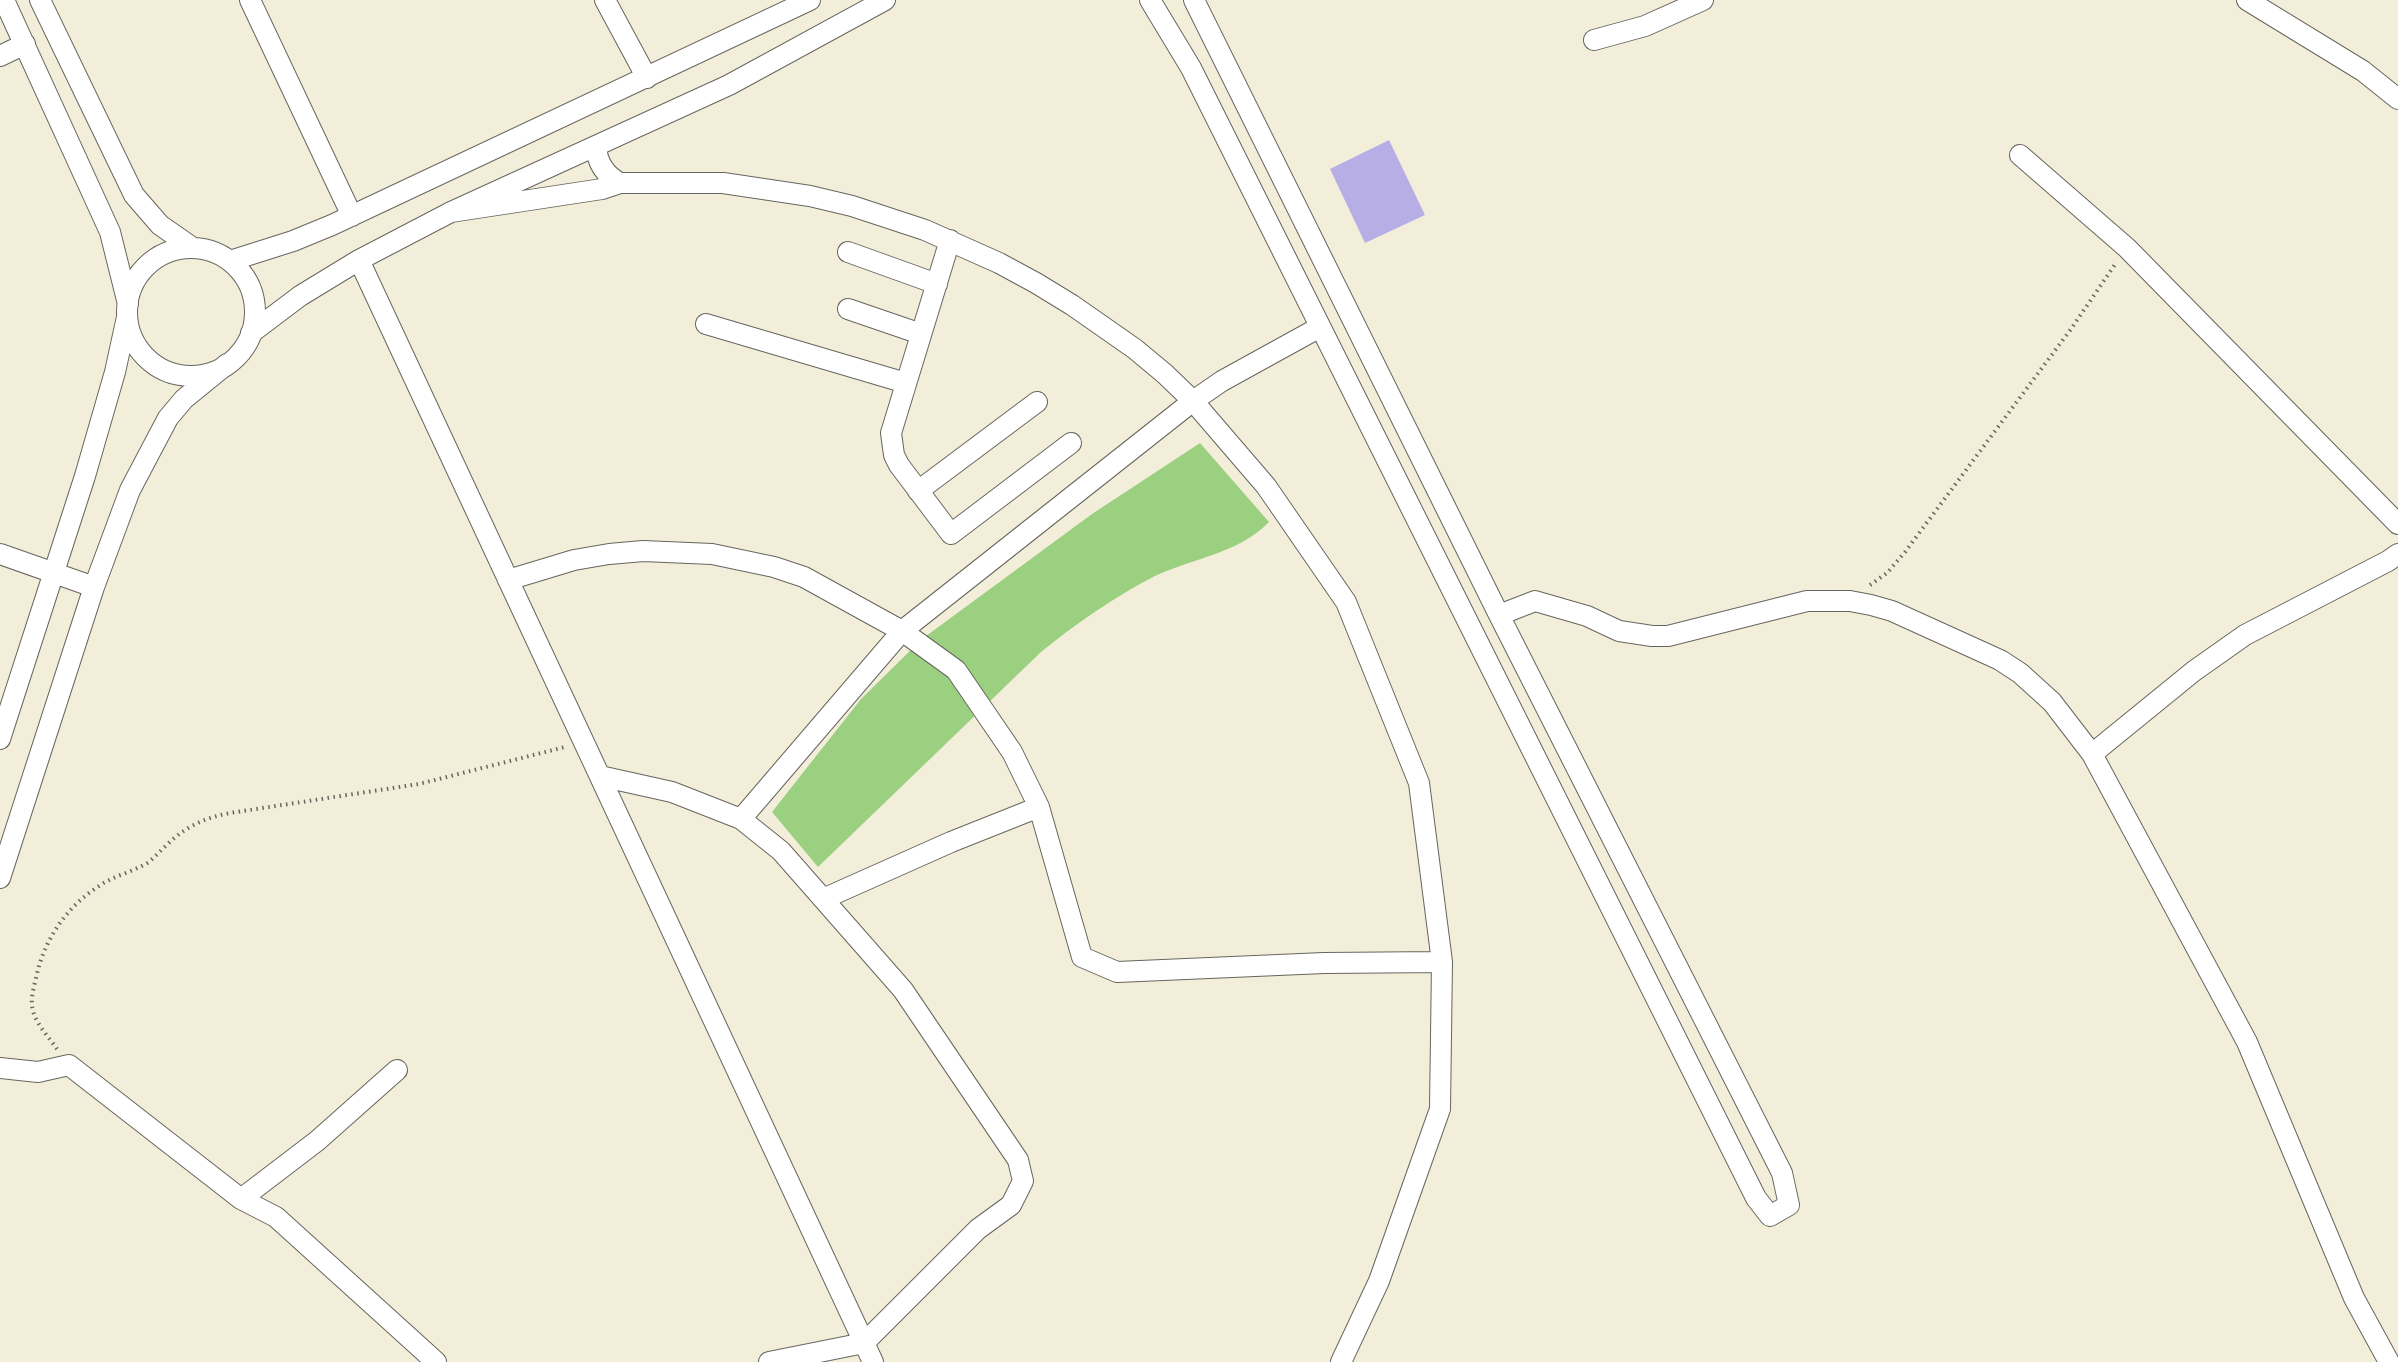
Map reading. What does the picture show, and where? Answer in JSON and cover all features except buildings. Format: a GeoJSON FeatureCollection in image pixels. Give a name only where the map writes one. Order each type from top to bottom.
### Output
{"type":"FeatureCollection","features":[{"type":"Feature","properties":{"kind":"street"},"geometry":{"type":"LineString","coordinates":[[4,0],[110,232],[130,331],[139,348],[152,363],[164,370],[189,376],[209,373],[227,364]]}},
{"type":"Feature","properties":{"kind":"street"},"geometry":{"type":"LineString","coordinates":[[0,878],[94,586],[130,490],[153,442],[183,399],[241,351],[251,333],[255,307],[247,281],[230,261],[212,252],[193,248],[159,225],[134,195],[40,0]]}},
{"type":"Feature","properties":{"kind":"street"},"geometry":{"type":"LineString","coordinates":[[250,0],[352,216]]}},
{"type":"Feature","properties":{"kind":"street"},"geometry":{"type":"LineString","coordinates":[[604,0],[647,78]]}},
{"type":"Feature","properties":{"kind":"street"},"geometry":{"type":"LineString","coordinates":[[230,261],[293,241],[352,216],[810,0]]}},
{"type":"Feature","properties":{"kind":"street"},"geometry":{"type":"LineString","coordinates":[[251,333],[300,296],[359,260],[451,212],[729,85],[885,0]]}},
{"type":"Feature","properties":{"kind":"street"},"geometry":{"type":"LineString","coordinates":[[1150,0],[1191,68],[1751,1188],[1770,1216],[1789,1205],[1782,1173],[1499,615],[1194,0]]}},
{"type":"Feature","properties":{"kind":"street"},"geometry":{"type":"LineString","coordinates":[[1594,39],[1644,26],[1703,0]]}},
{"type":"Feature","properties":{"kind":"street"},"geometry":{"type":"LineString","coordinates":[[2247,0],[2363,71],[2398,99]]}},
{"type":"Feature","properties":{"kind":"street"},"geometry":{"type":"LineString","coordinates":[[0,56],[25,44]]}},
{"type":"Feature","properties":{"kind":"street"},"geometry":{"type":"LineString","coordinates":[[596,146],[599,163],[604,171],[620,183]]}},
{"type":"Feature","properties":{"kind":"street"},"geometry":{"type":"LineString","coordinates":[[2020,155],[2127,248],[2398,524]]}},
{"type":"Feature","properties":{"kind":"street"},"geometry":{"type":"LineString","coordinates":[[451,212],[602,189],[620,183],[723,183],[766,188],[852,206],[898,220],[950,240],[1008,268],[1080,311],[1150,362],[1193,401],[1266,486],[1346,602],[1419,783],[1442,962],[1440,1109],[1379,1281],[1341,1362]]}},
{"type":"Feature","properties":{"kind":"street"},"geometry":{"type":"LineString","coordinates":[[950,240],[891,433],[899,465],[951,534],[1071,443]]}},
{"type":"Feature","properties":{"kind":"street"},"geometry":{"type":"LineString","coordinates":[[0,740],[110,391],[131,291],[144,268],[166,253],[193,248]]}},
{"type":"Feature","properties":{"kind":"street"},"geometry":{"type":"LineString","coordinates":[[848,252],[937,284]]}},
{"type":"Feature","properties":{"kind":"street"},"geometry":{"type":"LineString","coordinates":[[359,260],[873,1362]]}},
{"type":"Feature","properties":{"kind":"street"},"geometry":{"type":"LineString","coordinates":[[848,309],[921,334]]}},
{"type":"Feature","properties":{"kind":"street"},"geometry":{"type":"LineString","coordinates":[[706,324],[906,383]]}},
{"type":"Feature","properties":{"kind":"street"},"geometry":{"type":"LineString","coordinates":[[741,819],[902,631],[1193,401],[1222,381],[1320,327]]}},
{"type":"Feature","properties":{"kind":"street"},"geometry":{"type":"LineString","coordinates":[[918,491],[1037,402]]}},
{"type":"Feature","properties":{"kind":"street"},"geometry":{"type":"LineString","coordinates":[[508,580],[574,560],[609,554],[643,551],[712,554],[764,564],[804,577],[902,631],[956,670],[1012,752],[1039,807],[1082,957],[1117,972],[1324,963],[1442,962]]}},
{"type":"Feature","properties":{"kind":"street"},"geometry":{"type":"LineString","coordinates":[[0,554],[94,586]]}},
{"type":"Feature","properties":{"kind":"street"},"geometry":{"type":"LineString","coordinates":[[2092,754],[2194,671],[2245,635],[2398,554]]}},
{"type":"Feature","properties":{"kind":"street"},"geometry":{"type":"LineString","coordinates":[[1499,615],[1535,601],[1587,616],[1619,631],[1644,636],[1668,636],[1807,601],[1850,601],[1892,611],[2000,660],[2020,673],[2052,702],[2092,754],[2247,1042],[2354,1298],[2390,1362]]}},
{"type":"Feature","properties":{"kind":"street"},"geometry":{"type":"LineString","coordinates":[[600,776],[672,792],[741,819],[781,851],[903,990],[1018,1160],[1023,1181],[1011,1205],[978,1229],[864,1343],[769,1362]]}},
{"type":"Feature","properties":{"kind":"street"},"geometry":{"type":"LineString","coordinates":[[823,899],[951,842],[1039,807]]}},
{"type":"Feature","properties":{"kind":"street"},"geometry":{"type":"LineString","coordinates":[[0,1068],[38,1072],[69,1065],[241,1199],[276,1217],[436,1362]]}},
{"type":"Feature","properties":{"kind":"street"},"geometry":{"type":"LineString","coordinates":[[241,1199],[317,1141],[397,1070]]}},
{"type":"Feature","properties":{"kind":"path"},"geometry":{"type":"LineString","coordinates":[[1850,601],[1897,563],[2071,330],[2127,248]]}},
{"type":"Feature","properties":{"kind":"path"},"geometry":{"type":"LineString","coordinates":[[69,1065],[40,1025],[32,1006],[32,996],[45,948],[63,918],[85,895],[101,884],[136,870],[150,861],[187,828],[217,815],[419,784],[584,742]]}},
{"type":"Feature","properties":{"kind":"green space"},"geometry":{"type":"Polygon","coordinates":[[[1200,443],[1269,522],[1244,541],[1230,548],[1155,576],[1140,584],[1096,611],[1055,641],[818,867],[772,812],[861,699],[922,639],[1092,514],[1200,443]]]}}]}
